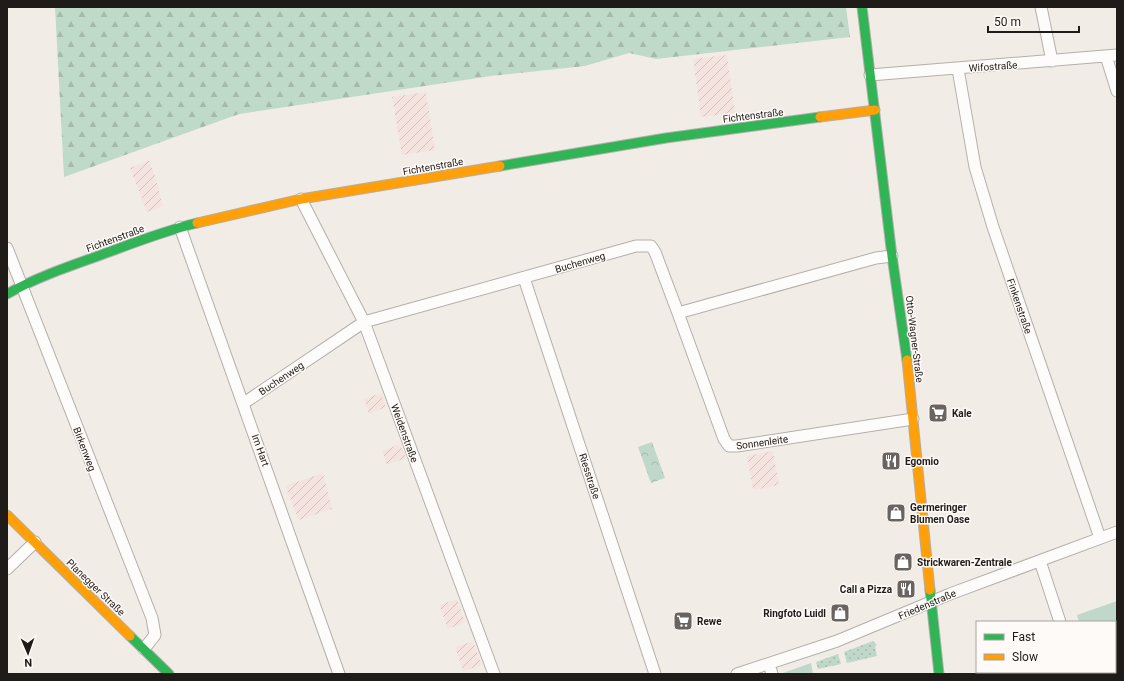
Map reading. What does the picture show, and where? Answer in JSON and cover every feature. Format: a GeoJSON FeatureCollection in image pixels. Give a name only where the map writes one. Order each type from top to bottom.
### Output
{"type":"FeatureCollection","features":[{"type":"Feature","properties":{"kind":"street","name":"Otto-Wagner-Straße"},"geometry":{"type":"LineString","coordinates":[[862,7],[892,256],[904,334],[939,674]]}},
{"type":"Feature","properties":{"kind":"street"},"geometry":{"type":"LineString","coordinates":[[1041,7],[1052,61]]}},
{"type":"Feature","properties":{"kind":"street","name":"Wifostraße"},"geometry":{"type":"LineString","coordinates":[[870,75],[1117,55]]}},
{"type":"Feature","properties":{"kind":"street"},"geometry":{"type":"LineString","coordinates":[[1106,56],[1117,91]]}},
{"type":"Feature","properties":{"kind":"street","name":"Finkenstraße"},"geometry":{"type":"LineString","coordinates":[[958,69],[975,167],[989,215],[1100,538]]}},
{"type":"Feature","properties":{"kind":"street","name":"Fichtenstraße"},"geometry":{"type":"LineString","coordinates":[[7,294],[21,286],[65,268],[180,228],[301,200],[666,138],[875,110]]}},
{"type":"Feature","properties":{"kind":"street","name":"Weidenstraße"},"geometry":{"type":"LineString","coordinates":[[301,200],[364,322],[494,674]]}},
{"type":"Feature","properties":{"kind":"street","name":"Im Hart"},"geometry":{"type":"LineString","coordinates":[[180,228],[340,674]]}},
{"type":"Feature","properties":{"kind":"street","name":"Buchenweg"},"geometry":{"type":"LineString","coordinates":[[244,403],[364,322],[636,246],[649,246],[655,252],[678,313]]}},
{"type":"Feature","properties":{"kind":"street","name":"Birkenweg"},"geometry":{"type":"LineString","coordinates":[[7,248],[152,618],[155,635],[144,649]]}},
{"type":"Feature","properties":{"kind":"street"},"geometry":{"type":"LineString","coordinates":[[678,313],[876,258],[892,256]]}},
{"type":"Feature","properties":{"kind":"street","name":"Riesstraße"},"geometry":{"type":"LineString","coordinates":[[524,278],[655,674]]}},
{"type":"Feature","properties":{"kind":"street","name":"Sonnenleite"},"geometry":{"type":"LineString","coordinates":[[678,313],[724,439],[729,446],[913,419]]}},
{"type":"Feature","properties":{"kind":"street","name":"Planegger Straße"},"geometry":{"type":"LineString","coordinates":[[7,515],[169,674]]}},
{"type":"Feature","properties":{"kind":"street","name":"Friedenstraße"},"geometry":{"type":"LineString","coordinates":[[737,674],[770,669],[931,602],[1117,532]]}},
{"type":"Feature","properties":{"kind":"street"},"geometry":{"type":"LineString","coordinates":[[7,569],[35,542]]}},
{"type":"Feature","properties":{"kind":"street"},"geometry":{"type":"LineString","coordinates":[[1040,560],[1060,621]]}},
{"type":"Feature","properties":{"kind":"shaded area"},"geometry":{"type":"Polygon","coordinates":[[[727,55],[735,113],[701,117],[693,59],[727,55]]]}},
{"type":"Feature","properties":{"kind":"shaded area"},"geometry":{"type":"Polygon","coordinates":[[[426,92],[435,150],[402,155],[392,97],[426,92]]]}},
{"type":"Feature","properties":{"kind":"shaded area"},"geometry":{"type":"Polygon","coordinates":[[[149,160],[163,206],[147,212],[130,168],[149,160]]]}},
{"type":"Feature","properties":{"kind":"shaded area"},"geometry":{"type":"Polygon","coordinates":[[[381,393],[386,407],[369,414],[364,399],[381,393]]]}},
{"type":"Feature","properties":{"kind":"shaded area"},"geometry":{"type":"Polygon","coordinates":[[[400,444],[406,458],[387,465],[382,451],[400,444]]]}},
{"type":"Feature","properties":{"kind":"shaded area"},"geometry":{"type":"Polygon","coordinates":[[[773,451],[779,485],[753,490],[747,456],[773,451]]]}},
{"type":"Feature","properties":{"kind":"shaded area"},"geometry":{"type":"Polygon","coordinates":[[[323,473],[332,509],[299,520],[285,486],[323,473]]]}},
{"type":"Feature","properties":{"kind":"shaded area"},"geometry":{"type":"Polygon","coordinates":[[[457,599],[465,622],[448,629],[439,605],[457,599]]]}},
{"type":"Feature","properties":{"kind":"shaded area"},"geometry":{"type":"Polygon","coordinates":[[[473,641],[482,665],[463,671],[455,647],[473,641]]]}},
{"type":"Feature","properties":{"kind":"green space"},"geometry":{"type":"Polygon","coordinates":[[[55,7],[846,7],[850,37],[656,59],[629,53],[585,66],[491,76],[239,114],[64,177],[55,7]]]}},
{"type":"Feature","properties":{"kind":"green space"},"geometry":{"type":"Polygon","coordinates":[[[652,442],[665,478],[651,483],[638,447],[652,442]]]}},
{"type":"Feature","properties":{"kind":"green space"},"geometry":{"type":"Polygon","coordinates":[[[1117,601],[1117,640],[1116,621],[1079,621],[1077,615],[1117,601]]]}},
{"type":"Feature","properties":{"kind":"green space"},"geometry":{"type":"Polygon","coordinates":[[[873,641],[877,645],[875,646],[877,656],[847,663],[844,652],[873,641]]]}},
{"type":"Feature","properties":{"kind":"green space"},"geometry":{"type":"Polygon","coordinates":[[[838,654],[841,664],[818,669],[816,662],[838,654]]]}},
{"type":"Feature","properties":{"kind":"green space"},"geometry":{"type":"Polygon","coordinates":[[[811,663],[813,674],[780,674],[811,663]]]}},
{"type":"Feature","properties":{"kind":"traffic: fast"},"geometry":{"type":"LineString","coordinates":[[862,7],[892,256],[907,360]]}},
{"type":"Feature","properties":{"kind":"traffic: fast"},"geometry":{"type":"LineString","coordinates":[[500,166],[666,138],[820,117]]}},
{"type":"Feature","properties":{"kind":"traffic: fast"},"geometry":{"type":"LineString","coordinates":[[7,294],[63,269],[159,234],[197,223]]}},
{"type":"Feature","properties":{"kind":"traffic: fast"},"geometry":{"type":"LineString","coordinates":[[930,590],[939,674]]}},
{"type":"Feature","properties":{"kind":"traffic: fast"},"geometry":{"type":"LineString","coordinates":[[130,636],[169,674]]}},
{"type":"Feature","properties":{"kind":"traffic: slow"},"geometry":{"type":"LineString","coordinates":[[820,117],[875,110]]}},
{"type":"Feature","properties":{"kind":"traffic: slow"},"geometry":{"type":"LineString","coordinates":[[197,223],[301,199],[500,166]]}},
{"type":"Feature","properties":{"kind":"traffic: slow"},"geometry":{"type":"LineString","coordinates":[[907,360],[930,590]]}},
{"type":"Feature","properties":{"kind":"traffic: slow"},"geometry":{"type":"LineString","coordinates":[[7,515],[130,636]]}},
{"type":"Feature","properties":{"kind":"place","name":"Kale"},"geometry":{"type":"Point","coordinates":[938,413]}},
{"type":"Feature","properties":{"kind":"place","name":"Egomio"},"geometry":{"type":"Point","coordinates":[891,461]}},
{"type":"Feature","properties":{"kind":"place","name":"Germeringer Blumen Oase"},"geometry":{"type":"Point","coordinates":[896,513]}},
{"type":"Feature","properties":{"kind":"place","name":"Strickwaren-Zentrale"},"geometry":{"type":"Point","coordinates":[903,562]}},
{"type":"Feature","properties":{"kind":"place","name":"Call a Pizza"},"geometry":{"type":"Point","coordinates":[906,589]}},
{"type":"Feature","properties":{"kind":"place","name":"Ringfoto Luidl"},"geometry":{"type":"Point","coordinates":[840,613]}},
{"type":"Feature","properties":{"kind":"place","name":"Rewe"},"geometry":{"type":"Point","coordinates":[683,621]}}]}
